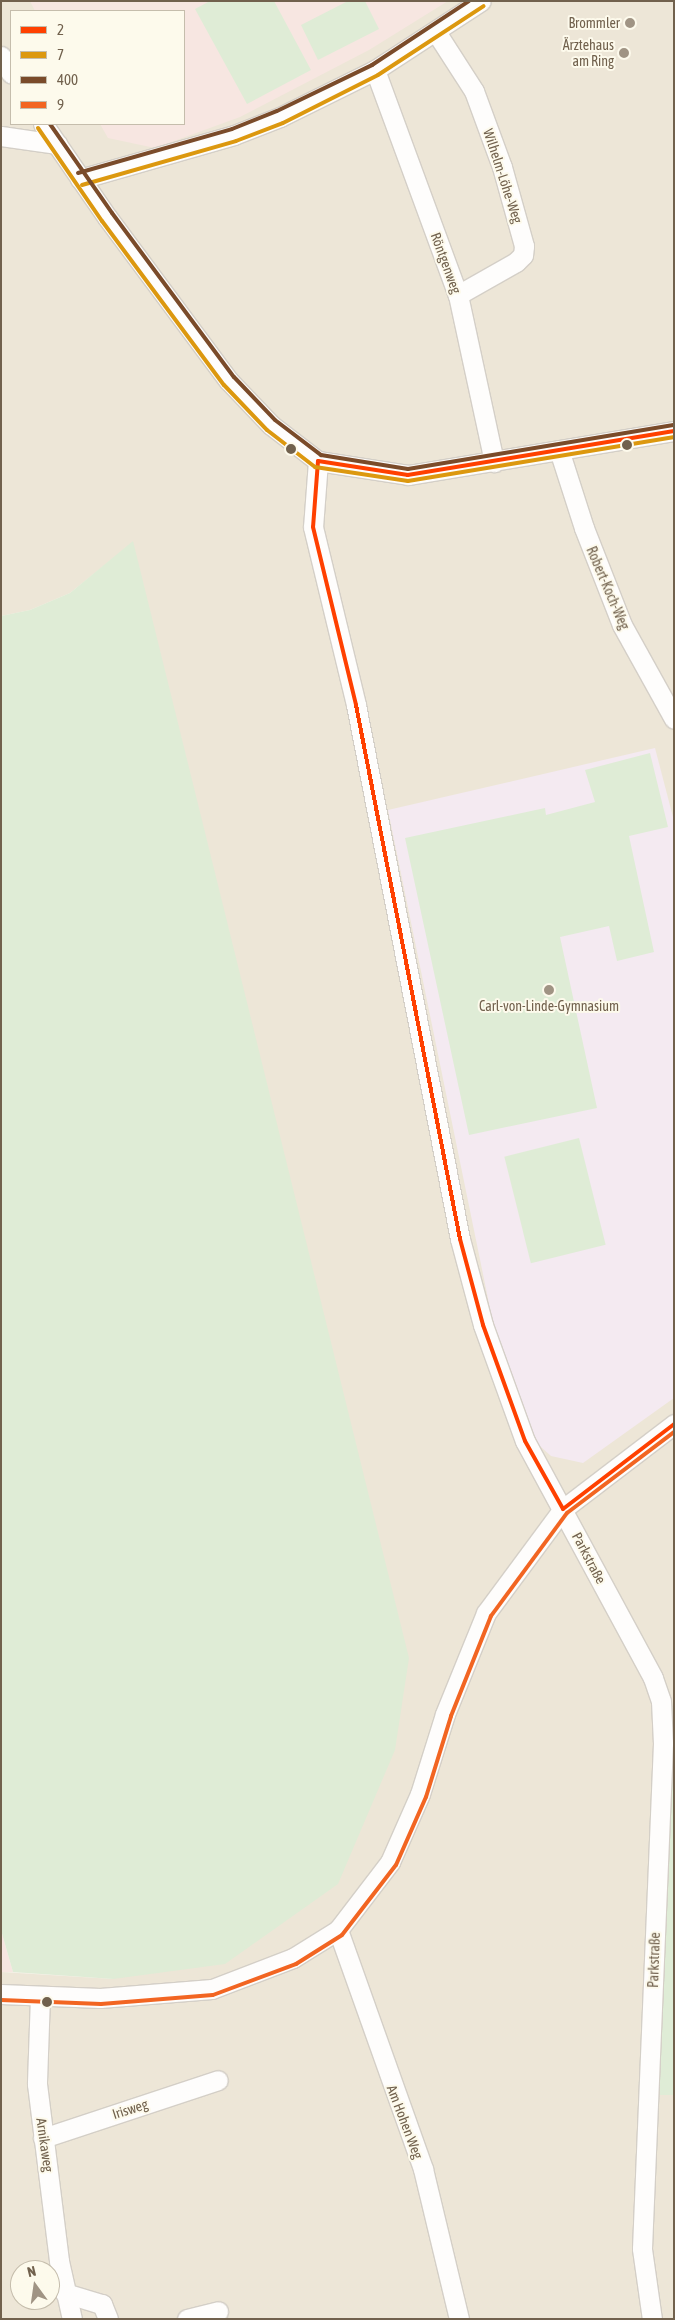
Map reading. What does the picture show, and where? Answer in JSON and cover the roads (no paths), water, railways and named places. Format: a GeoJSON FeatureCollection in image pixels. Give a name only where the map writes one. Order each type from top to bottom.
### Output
{"type":"FeatureCollection","features":[{"type":"Feature","properties":{"kind":"street"},"geometry":{"type":"LineString","coordinates":[[80,178],[234,135],[280,117],[375,70],[481,1]]}},
{"type":"Feature","properties":{"kind":"street","name":"Wilhelm-Löhe-Weg"},"geometry":{"type":"LineString","coordinates":[[436,32],[474,91],[502,167],[524,246],[523,255],[516,262],[458,295]]}},
{"type":"Feature","properties":{"kind":"street","name":"Röntgenweg"},"geometry":{"type":"LineString","coordinates":[[375,70],[458,295],[494,462]]}},
{"type":"Feature","properties":{"kind":"street"},"geometry":{"type":"LineString","coordinates":[[44,125],[80,178],[229,381],[271,425],[318,461],[408,475],[674,431]]}},
{"type":"Feature","properties":{"kind":"street"},"geometry":{"type":"LineString","coordinates":[[1,136],[56,144]]}},
{"type":"Feature","properties":{"kind":"street","name":"Robert-Koch-Weg"},"geometry":{"type":"LineString","coordinates":[[559,450],[584,528],[622,625],[674,719]]}},
{"type":"Feature","properties":{"kind":"street","name":"Parkstraße"},"geometry":{"type":"LineString","coordinates":[[318,461],[313,527],[356,705],[460,1238],[483,1325],[525,1441],[654,1678],[661,1701],[663,1743],[642,2249],[652,2319]]}},
{"type":"Feature","properties":{"kind":"street"},"geometry":{"type":"LineString","coordinates":[[1,1994],[100,1998],[212,1989],[293,1958],[338,1930],[390,1862],[420,1794],[445,1714],[486,1612],[563,1509],[674,1424]]}},
{"type":"Feature","properties":{"kind":"street","name":"Am Hohen Weg"},"geometry":{"type":"LineString","coordinates":[[338,1930],[423,2169],[459,2319]]}},
{"type":"Feature","properties":{"kind":"street","name":"Arnikaweg"},"geometry":{"type":"LineString","coordinates":[[40,1996],[37,2084],[65,2293],[72,2319]]}},
{"type":"Feature","properties":{"kind":"street","name":"Irisweg"},"geometry":{"type":"LineString","coordinates":[[43,2138],[218,2080]]}},
{"type":"Feature","properties":{"kind":"street"},"geometry":{"type":"LineString","coordinates":[[65,2293],[102,2304],[108,2319]]}},
{"type":"Feature","properties":{"kind":"street"},"geometry":{"type":"LineString","coordinates":[[187,2319],[218,2311]]}},
{"type":"Feature","properties":{"kind":"place","name":"Brommler"},"geometry":{"type":"Point","coordinates":[630,23]}},
{"type":"Feature","properties":{"kind":"place","name":"Ärztehaus am Ring"},"geometry":{"type":"Point","coordinates":[624,53]}},
{"type":"Feature","properties":{"kind":"place","name":"Carl-von-Linde-Gymnasium"},"geometry":{"type":"Point","coordinates":[549,990]}}]}
